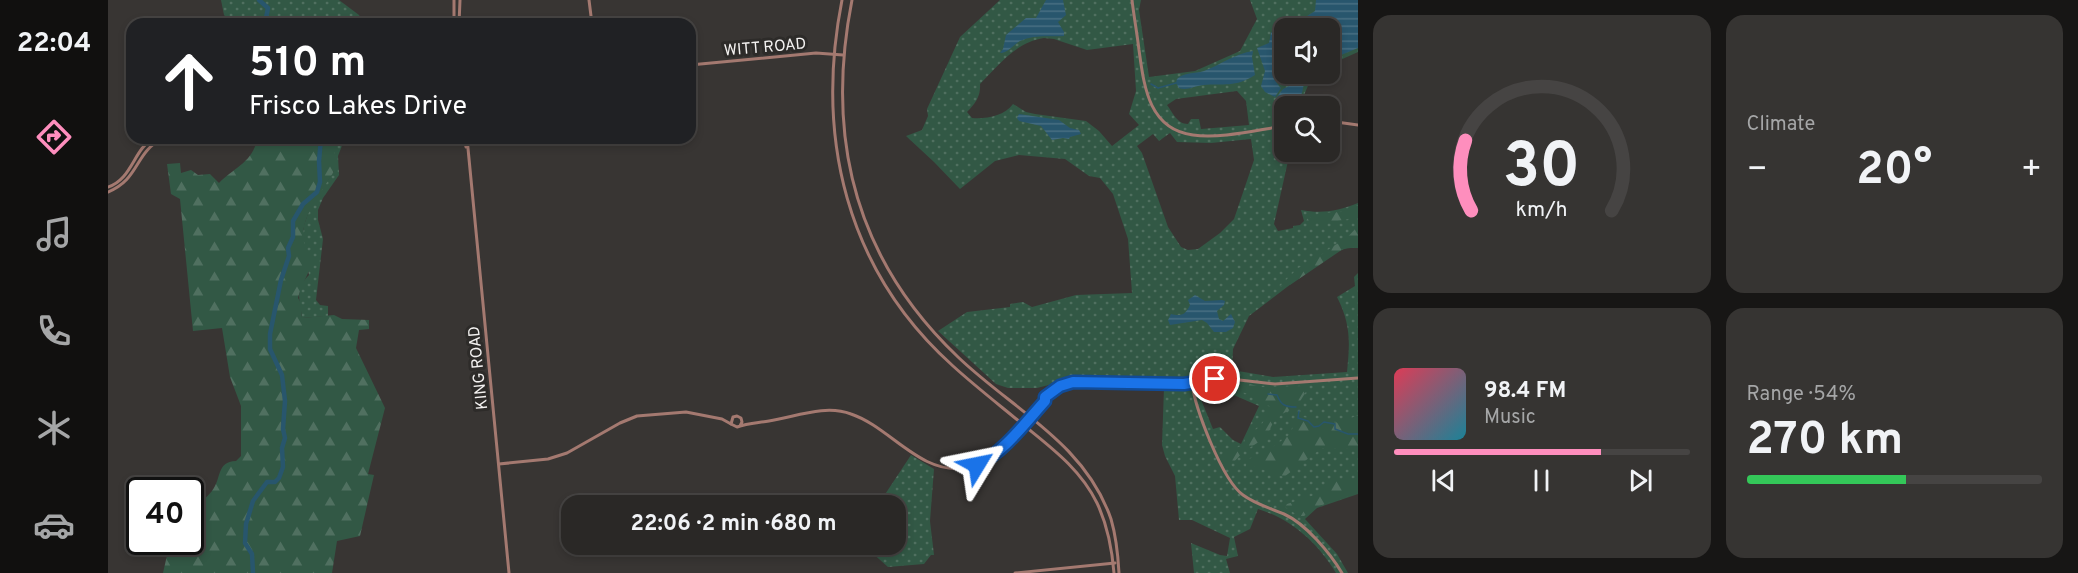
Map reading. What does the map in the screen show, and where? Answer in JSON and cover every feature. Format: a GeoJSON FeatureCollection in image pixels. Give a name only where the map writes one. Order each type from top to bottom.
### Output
{"type":"FeatureCollection","features":[{"type":"Feature","properties":{"kind":"street"},"geometry":{"type":"LineString","coordinates":[[454,0],[454,18]]}},
{"type":"Feature","properties":{"kind":"street"},"geometry":{"type":"LineString","coordinates":[[459,18],[460,0]]}},
{"type":"Feature","properties":{"kind":"street"},"geometry":{"type":"LineString","coordinates":[[589,0],[591,18]]}},
{"type":"Feature","properties":{"kind":"street"},"geometry":{"type":"LineString","coordinates":[[842,0],[834,54],[832,107],[836,150],[841,177],[871,259],[901,308],[927,339],[952,365],[1066,460],[1087,484],[1106,525],[1114,573]]}},
{"type":"Feature","properties":{"kind":"street"},"geometry":{"type":"LineString","coordinates":[[852,0],[843,55],[842,106],[846,149],[850,176],[878,249],[901,290],[932,331],[959,358],[1029,415],[1072,454],[1093,482],[1111,521],[1119,573]]}},
{"type":"Feature","properties":{"kind":"street"},"geometry":{"type":"LineString","coordinates":[[1132,0],[1144,88],[1151,106],[1163,121],[1179,131],[1192,135],[1213,135],[1274,127]]}},
{"type":"Feature","properties":{"kind":"street","name":"WITT ROAD"},"geometry":{"type":"LineString","coordinates":[[696,64],[816,53],[843,55]]}},
{"type":"Feature","properties":{"kind":"street"},"geometry":{"type":"LineString","coordinates":[[1340,123],[1358,125]]}},
{"type":"Feature","properties":{"kind":"street"},"geometry":{"type":"LineString","coordinates":[[108,192],[128,180],[136,164],[138,153],[147,144]]}},
{"type":"Feature","properties":{"kind":"street"},"geometry":{"type":"LineString","coordinates":[[108,187],[121,180],[153,144]]}},
{"type":"Feature","properties":{"kind":"street","name":"KING ROAD"},"geometry":{"type":"LineString","coordinates":[[466,144],[509,573]]}},
{"type":"Feature","properties":{"kind":"street"},"geometry":{"type":"LineString","coordinates":[[952,365],[959,358]]}},
{"type":"Feature","properties":{"kind":"street"},"geometry":{"type":"LineString","coordinates":[[499,464],[548,459],[567,453],[637,416],[686,412],[722,419],[736,427],[828,410],[850,413],[865,420],[925,460],[948,468],[964,468],[981,463],[992,456],[1006,441],[1008,435],[1045,401],[1045,397],[1060,386],[1073,382],[1192,383],[1222,378],[1275,384],[1358,378]]}},
{"type":"Feature","properties":{"kind":"street"},"geometry":{"type":"LineString","coordinates":[[1192,383],[1198,409],[1231,484],[1245,497],[1286,515],[1300,524],[1342,573]]}},
{"type":"Feature","properties":{"kind":"street"},"geometry":{"type":"LineString","coordinates":[[722,419],[737,416],[752,423]]}},
{"type":"Feature","properties":{"kind":"street"},"geometry":{"type":"LineString","coordinates":[[732,425],[733,417]]}},
{"type":"Feature","properties":{"kind":"street"},"geometry":{"type":"LineString","coordinates":[[740,426],[741,418]]}},
{"type":"Feature","properties":{"kind":"street"},"geometry":{"type":"LineString","coordinates":[[1015,573],[1118,563]]}},
{"type":"Feature","properties":{"kind":"green space"},"geometry":{"type":"Polygon","coordinates":[[[221,0],[339,0],[361,18],[227,18],[221,0]]]}},
{"type":"Feature","properties":{"kind":"green space"},"geometry":{"type":"Polygon","coordinates":[[[1000,0],[1141,0],[1139,10],[1149,77],[1195,71],[1240,51],[1257,19],[1250,0],[1358,0],[1358,52],[1340,60],[1340,18],[1274,18],[1274,84],[1309,84],[1304,96],[1274,96],[1274,162],[1288,162],[1274,224],[1278,231],[1293,228],[1304,221],[1301,210],[1330,211],[1358,203],[1358,248],[1347,248],[1337,252],[1249,316],[1233,349],[1232,370],[1273,377],[1347,372],[1348,334],[1345,316],[1337,297],[1355,286],[1354,277],[1358,273],[1358,494],[1317,508],[1305,519],[1337,554],[1348,573],[1336,573],[1321,552],[1303,534],[1282,519],[1258,509],[1250,529],[1234,537],[1238,556],[1226,559],[1230,573],[1194,573],[1191,543],[1227,556],[1230,538],[1192,520],[1179,520],[1175,476],[1162,445],[1164,388],[1167,388],[1168,380],[1086,379],[1064,381],[1037,388],[1008,388],[996,384],[938,331],[967,312],[1010,307],[1010,304],[1023,302],[1032,307],[1076,295],[1132,293],[1128,239],[1113,194],[1100,178],[1089,176],[1065,159],[1019,155],[995,161],[960,189],[906,136],[922,130],[928,116],[927,109],[960,37],[1000,0]],[[1044,38],[1016,49],[980,84],[977,100],[967,112],[972,118],[995,116],[1013,104],[1026,112],[1086,121],[1099,131],[1112,146],[1139,125],[1129,114],[1136,91],[1133,44],[1087,50],[1044,38]],[[1237,91],[1176,99],[1167,105],[1176,118],[1184,124],[1188,124],[1191,119],[1199,119],[1201,129],[1249,125],[1246,101],[1237,91]],[[1170,133],[1159,141],[1153,134],[1137,146],[1142,153],[1168,227],[1181,247],[1188,250],[1198,249],[1234,219],[1254,160],[1251,139],[1211,143],[1177,142],[1170,133]],[[1222,392],[1200,397],[1213,429],[1220,427],[1233,440],[1241,444],[1259,406],[1222,392]]]}},
{"type":"Feature","properties":{"kind":"green space"},"geometry":{"type":"Polygon","coordinates":[[[256,144],[334,144],[334,171],[309,212],[303,230],[303,240],[312,261],[298,298],[303,307],[302,318],[334,315],[342,319],[369,320],[369,329],[359,330],[356,348],[385,408],[368,474],[374,475],[360,536],[337,541],[332,573],[163,573],[167,555],[204,555],[204,499],[215,486],[225,464],[236,461],[241,456],[241,406],[230,377],[222,328],[193,331],[180,199],[171,194],[167,164],[180,163],[181,173],[191,170],[198,175],[210,174],[219,183],[252,153],[256,144]]]}},
{"type":"Feature","properties":{"kind":"green space"},"geometry":{"type":"Polygon","coordinates":[[[334,144],[343,144],[338,156],[339,175],[323,198],[318,210],[323,239],[316,300],[320,305],[328,306],[328,316],[302,318],[300,290],[309,275],[302,240],[304,225],[311,205],[334,171],[334,144]]]}},
{"type":"Feature","properties":{"kind":"green space"},"geometry":{"type":"Polygon","coordinates":[[[1358,205],[1358,216],[1332,222],[1306,223],[1307,219],[1320,213],[1341,212],[1358,205]]]}},
{"type":"Feature","properties":{"kind":"green space"},"geometry":{"type":"Polygon","coordinates":[[[1358,226],[1358,247],[1343,249],[1290,285],[1280,286],[1298,268],[1316,260],[1333,246],[1343,242],[1358,226]]]}},
{"type":"Feature","properties":{"kind":"green space"},"geometry":{"type":"Polygon","coordinates":[[[1221,382],[1260,387],[1305,386],[1307,390],[1294,408],[1282,414],[1273,423],[1265,438],[1243,452],[1233,463],[1225,461],[1222,454],[1243,445],[1247,434],[1259,427],[1272,407],[1245,393],[1215,385],[1221,382]]]}},
{"type":"Feature","properties":{"kind":"green space"},"geometry":{"type":"Polygon","coordinates":[[[1358,415],[1358,449],[1322,448],[1284,477],[1253,466],[1246,466],[1247,460],[1288,436],[1296,419],[1303,417],[1339,423],[1358,415]]]}},
{"type":"Feature","properties":{"kind":"green space"},"geometry":{"type":"Polygon","coordinates":[[[911,455],[934,469],[930,521],[934,555],[931,555],[924,564],[888,567],[874,555],[906,555],[906,495],[885,495],[911,455]]]}},
{"type":"Feature","properties":{"kind":"green space"},"geometry":{"type":"Polygon","coordinates":[[[1358,478],[1358,493],[1319,506],[1304,516],[1299,516],[1285,507],[1287,504],[1324,492],[1329,483],[1333,481],[1358,478]]]}},
{"type":"Feature","properties":{"kind":"water"},"geometry":{"type":"Polygon","coordinates":[[[1046,0],[1063,0],[1066,15],[1058,22],[1064,36],[1026,39],[1006,52],[1000,53],[1006,35],[1026,18],[1036,18],[1046,0]]]}},
{"type":"Feature","properties":{"kind":"water"},"geometry":{"type":"Polygon","coordinates":[[[1316,0],[1358,0],[1358,48],[1340,55],[1340,18],[1304,18],[1315,11],[1316,0]]]}},
{"type":"Feature","properties":{"kind":"water"},"geometry":{"type":"Polygon","coordinates":[[[1274,30],[1274,84],[1278,84],[1281,88],[1274,96],[1265,92],[1261,86],[1265,71],[1257,48],[1269,43],[1274,30]]]}},
{"type":"Feature","properties":{"kind":"water"},"geometry":{"type":"Polygon","coordinates":[[[1253,51],[1255,75],[1241,82],[1185,89],[1179,88],[1176,83],[1177,79],[1183,75],[1204,71],[1253,51]]]}},
{"type":"Feature","properties":{"kind":"water"},"geometry":{"type":"Polygon","coordinates":[[[1304,84],[1300,96],[1278,96],[1283,89],[1291,85],[1304,84]]]}},
{"type":"Feature","properties":{"kind":"water"},"geometry":{"type":"Polygon","coordinates":[[[1019,114],[1059,120],[1070,128],[1079,130],[1081,134],[1069,139],[1052,140],[1041,126],[1019,121],[1017,118],[1019,114]]]}},
{"type":"Feature","properties":{"kind":"water"},"geometry":{"type":"Polygon","coordinates":[[[1195,295],[1205,301],[1225,301],[1217,311],[1219,319],[1223,321],[1231,314],[1235,322],[1233,328],[1226,332],[1214,332],[1202,320],[1170,325],[1168,320],[1171,314],[1184,313],[1190,305],[1188,300],[1195,295]]]}},
{"type":"Feature","properties":{"kind":"waterway"},"geometry":{"type":"LineString","coordinates":[[259,0],[268,8],[266,18]]}},
{"type":"Feature","properties":{"kind":"waterway"},"geometry":{"type":"LineString","coordinates":[[1151,84],[1158,88],[1176,83]]}},
{"type":"Feature","properties":{"kind":"waterway"},"geometry":{"type":"LineString","coordinates":[[253,573],[252,554],[245,543],[246,524],[253,501],[267,482],[275,482],[279,478],[283,467],[285,401],[282,375],[270,349],[270,334],[281,280],[289,256],[288,248],[293,237],[293,221],[303,204],[317,192],[320,182],[320,144]]}},
{"type":"Feature","properties":{"kind":"waterway"},"geometry":{"type":"LineString","coordinates":[[1268,394],[1277,395],[1286,406],[1296,407]]}},
{"type":"Feature","properties":{"kind":"waterway"},"geometry":{"type":"LineString","coordinates":[[1299,411],[1298,418],[1308,421],[1314,427],[1324,422],[1335,424],[1335,429],[1348,434],[1358,434]]}},
{"type":"Feature","properties":{"kind":"route"},"geometry":{"type":"LineString","coordinates":[[977,465],[992,456],[1006,441],[1012,439],[1045,401],[1045,397],[1060,386],[1073,382],[1184,384],[1215,379]]}}]}
